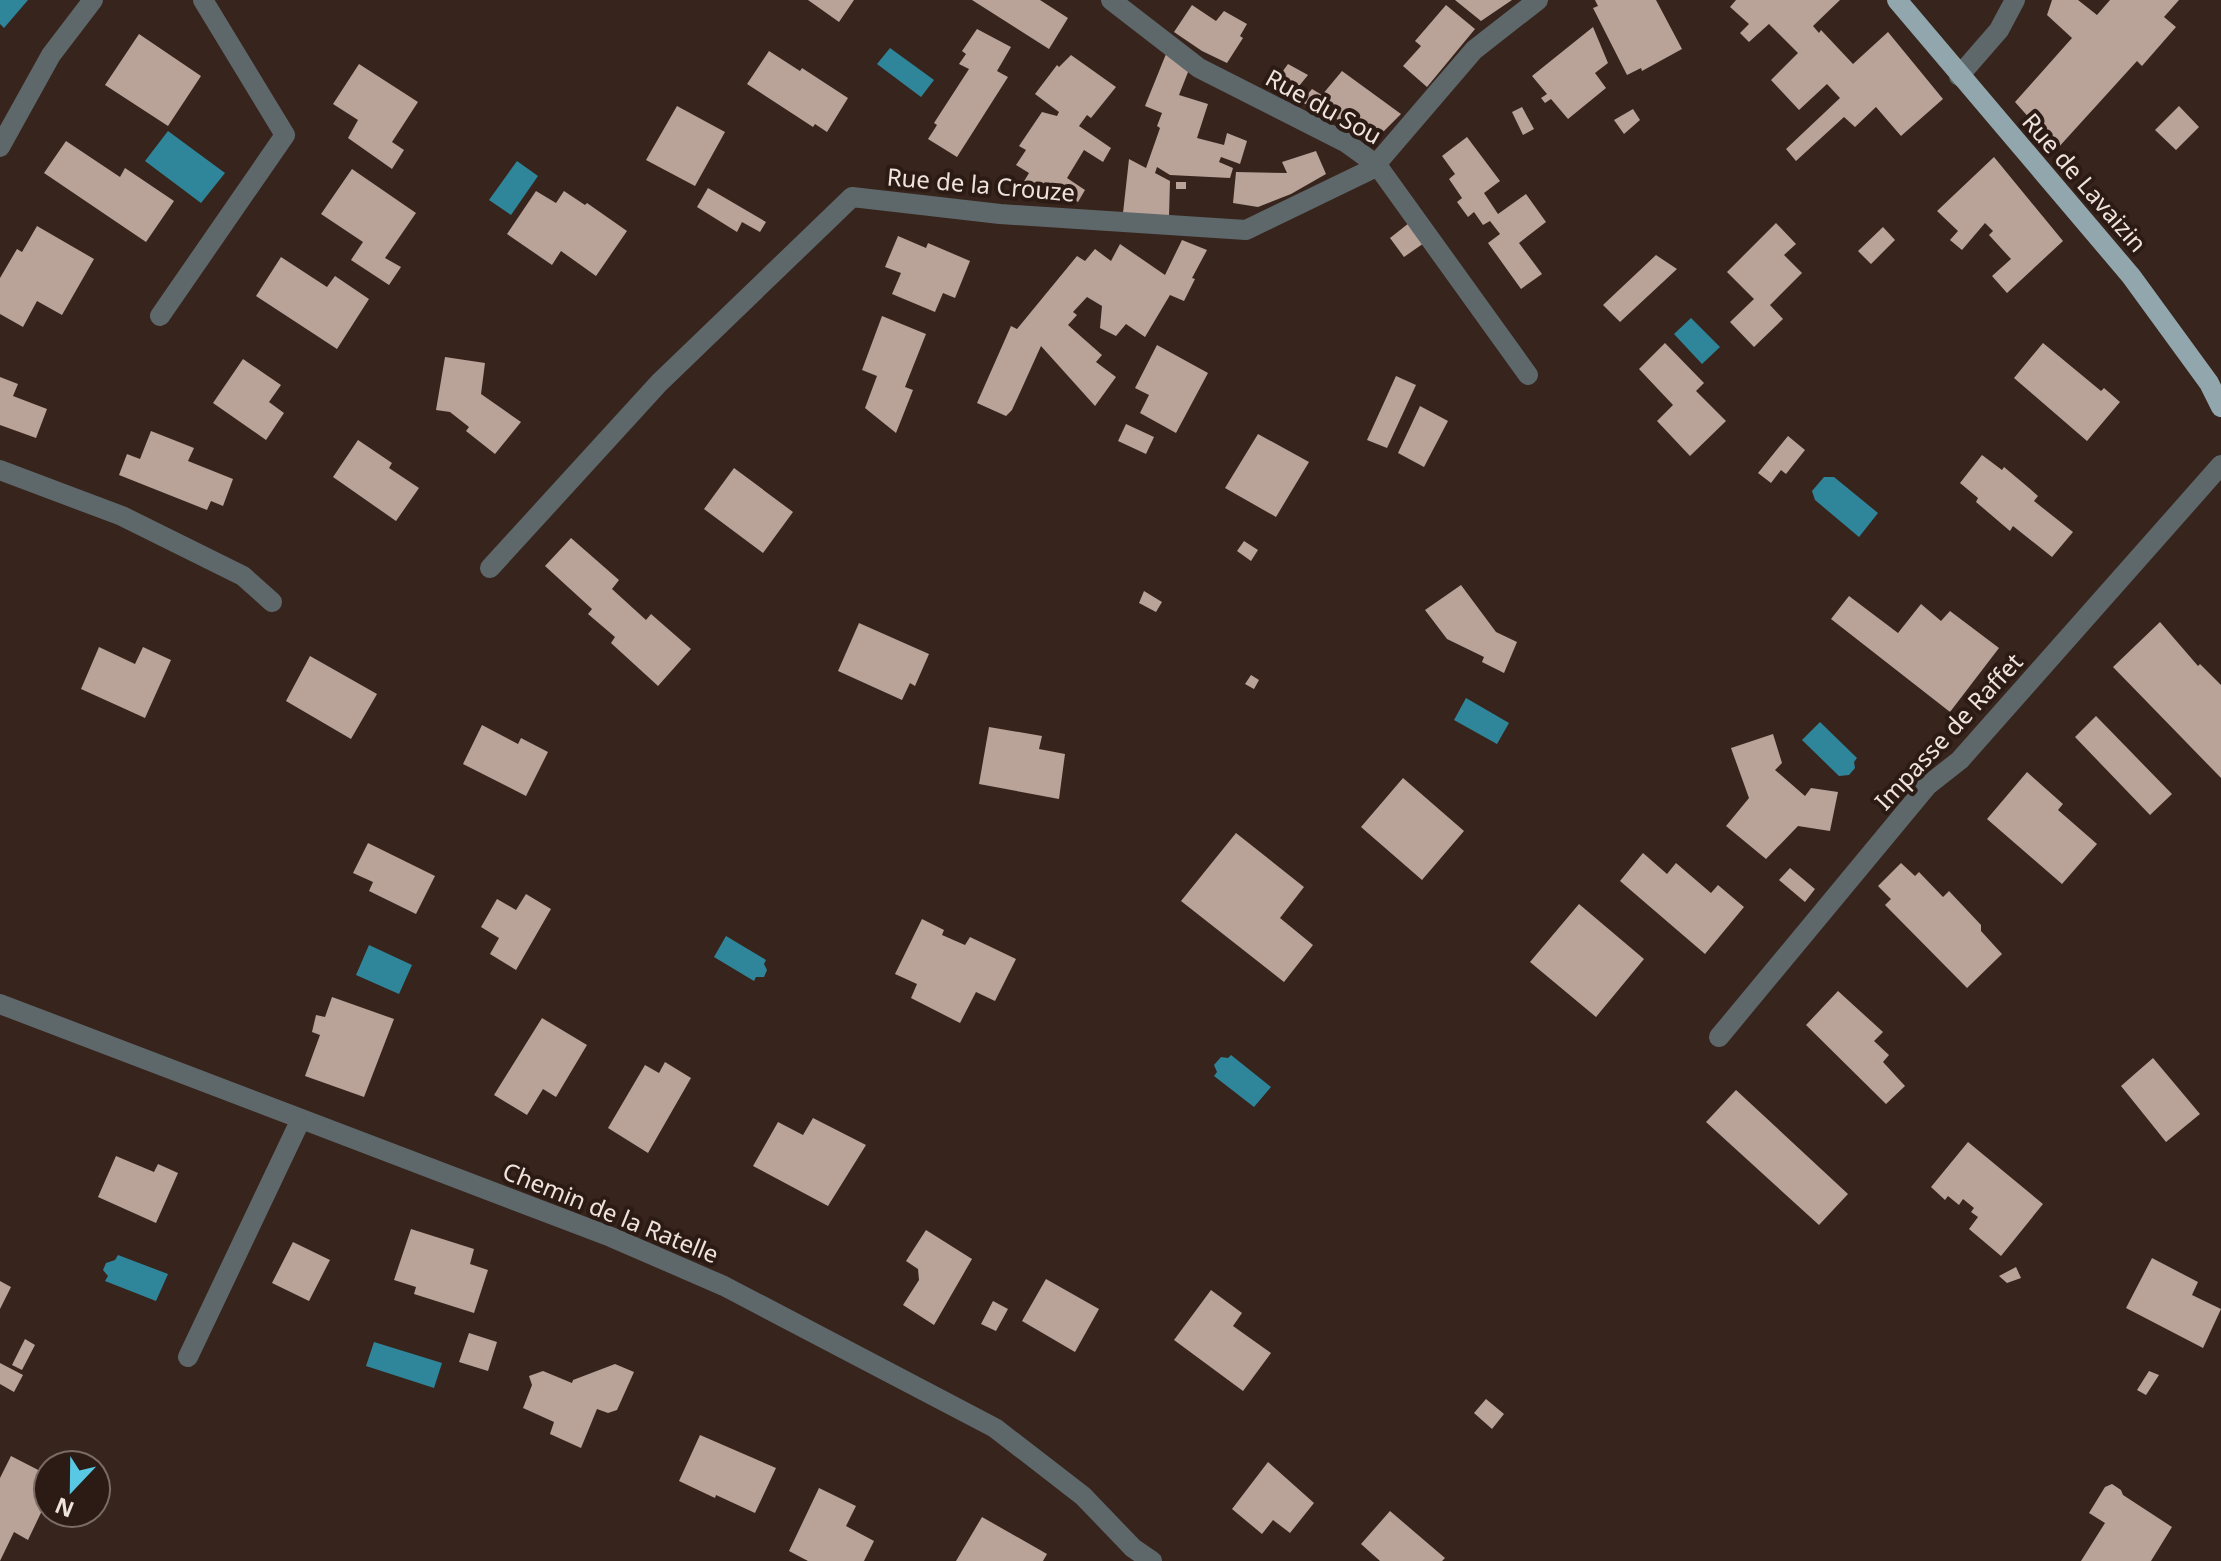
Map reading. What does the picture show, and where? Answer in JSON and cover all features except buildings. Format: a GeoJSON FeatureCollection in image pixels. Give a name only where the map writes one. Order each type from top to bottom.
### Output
{"type":"FeatureCollection","features":[{"type":"Feature","properties":{"kind":"main road","name":"Rue de Lavaizin"},"geometry":{"type":"LineString","coordinates":[[1897,0],[2131,276],[2209,383],[2221,407]]}},
{"type":"Feature","properties":{"kind":"street"},"geometry":{"type":"LineString","coordinates":[[0,147],[51,55],[93,0]]}},
{"type":"Feature","properties":{"kind":"street"},"geometry":{"type":"LineString","coordinates":[[160,316],[285,135],[203,0]]}},
{"type":"Feature","properties":{"kind":"street","name":"Rue du Sou"},"geometry":{"type":"LineString","coordinates":[[1111,0],[1199,68],[1345,142],[1377,165],[1528,375]]}},
{"type":"Feature","properties":{"kind":"street","name":"Rue de la Crouze"},"geometry":{"type":"LineString","coordinates":[[490,568],[659,383],[852,197],[1000,214],[1246,230],[1372,169],[1474,50],[1538,0]]}},
{"type":"Feature","properties":{"kind":"street"},"geometry":{"type":"LineString","coordinates":[[1959,76],[1999,30],[2015,0]]}},
{"type":"Feature","properties":{"kind":"street","name":"Impasse de Raffet"},"geometry":{"type":"LineString","coordinates":[[1719,1037],[1927,786],[1960,760],[2221,465]]}},
{"type":"Feature","properties":{"kind":"street"},"geometry":{"type":"LineString","coordinates":[[0,470],[122,516],[243,576],[272,602]]}},
{"type":"Feature","properties":{"kind":"street","name":"Chemin de la Ratelle"},"geometry":{"type":"LineString","coordinates":[[0,1004],[611,1237],[724,1286],[995,1428],[1083,1496],[1128,1554],[1152,1561]]}},
{"type":"Feature","properties":{"kind":"street"},"geometry":{"type":"LineString","coordinates":[[188,1357],[301,1119]]}},
{"type":"Feature","properties":{"kind":"water"},"geometry":{"type":"Polygon","coordinates":[[[0,0],[28,0],[4,28],[0,24],[0,0]]]}},
{"type":"Feature","properties":{"kind":"water"},"geometry":{"type":"Polygon","coordinates":[[[890,48],[934,80],[921,97],[877,64],[890,48]]]}},
{"type":"Feature","properties":{"kind":"water"},"geometry":{"type":"Polygon","coordinates":[[[168,131],[225,173],[201,203],[145,161],[168,131]]]}},
{"type":"Feature","properties":{"kind":"water"},"geometry":{"type":"Polygon","coordinates":[[[517,161],[538,176],[511,215],[489,200],[517,161]]]}},
{"type":"Feature","properties":{"kind":"water"},"geometry":{"type":"Polygon","coordinates":[[[1691,318],[1720,347],[1702,364],[1674,334],[1691,318]]]}},
{"type":"Feature","properties":{"kind":"water"},"geometry":{"type":"Polygon","coordinates":[[[1824,477],[1834,477],[1878,513],[1859,537],[1815,500],[1812,491],[1824,477]]]}},
{"type":"Feature","properties":{"kind":"water"},"geometry":{"type":"Polygon","coordinates":[[[1466,698],[1509,723],[1497,744],[1454,720],[1466,698]]]}},
{"type":"Feature","properties":{"kind":"water"},"geometry":{"type":"Polygon","coordinates":[[[1820,722],[1857,758],[1855,768],[1849,775],[1839,776],[1802,740],[1820,722]]]}},
{"type":"Feature","properties":{"kind":"water"},"geometry":{"type":"Polygon","coordinates":[[[726,936],[766,960],[764,977],[756,977],[754,981],[714,957],[726,936]]]}},
{"type":"Feature","properties":{"kind":"water"},"geometry":{"type":"Polygon","coordinates":[[[369,945],[412,965],[399,994],[356,975],[369,945]]]}},
{"type":"Feature","properties":{"kind":"water"},"geometry":{"type":"Polygon","coordinates":[[[1231,1055],[1271,1087],[1254,1107],[1214,1076],[1217,1072],[1214,1065],[1221,1057],[1231,1055]]]}},
{"type":"Feature","properties":{"kind":"water"},"geometry":{"type":"Polygon","coordinates":[[[118,1255],[168,1274],[156,1301],[105,1281],[108,1276],[103,1270],[106,1263],[115,1260],[118,1255]]]}},
{"type":"Feature","properties":{"kind":"water"},"geometry":{"type":"Polygon","coordinates":[[[374,1342],[442,1363],[434,1388],[366,1366],[374,1342]]]}}]}
